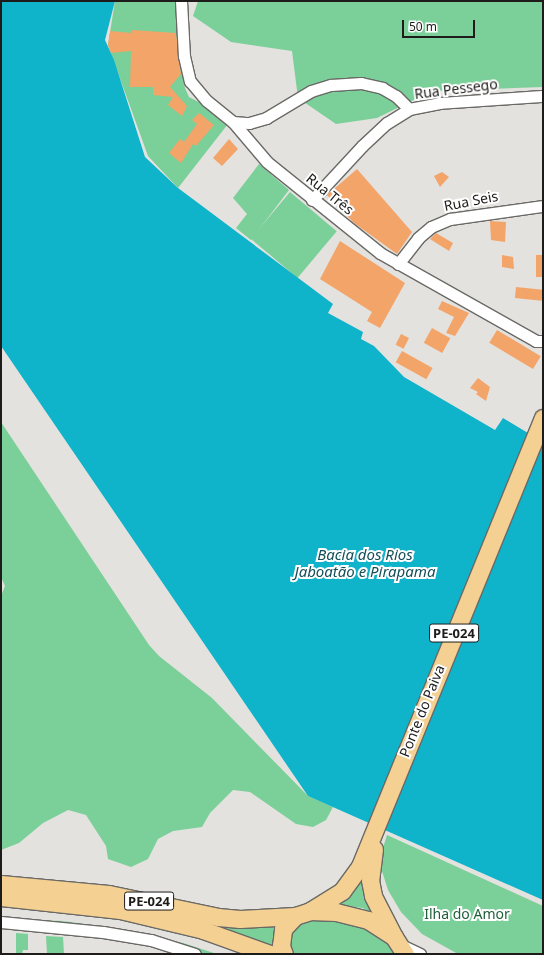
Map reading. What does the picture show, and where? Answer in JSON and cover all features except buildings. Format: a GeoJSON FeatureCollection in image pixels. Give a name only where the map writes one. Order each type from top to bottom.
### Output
{"type":"FeatureCollection","features":[{"type":"Feature","properties":{"kind":"main road","name":"Ponte do Paiva"},"geometry":{"type":"LineString","coordinates":[[370,851],[543,418]]}},
{"type":"Feature","properties":{"kind":"main road","name":"Ponte do Paiva"},"geometry":{"type":"LineString","coordinates":[[370,851],[543,432]]}},
{"type":"Feature","properties":{"kind":"main road","name":"PE-024"},"geometry":{"type":"LineString","coordinates":[[284,954],[281,946],[281,937],[288,922],[342,891],[352,879],[370,851]]}},
{"type":"Feature","properties":{"kind":"main road","name":"PE-024"},"geometry":{"type":"LineString","coordinates":[[370,851],[370,880],[373,896],[400,945]]}},
{"type":"Feature","properties":{"kind":"main road","name":"PE-024"},"geometry":{"type":"LineString","coordinates":[[1,884],[109,894],[218,917],[240,919],[336,912],[359,916],[383,928],[400,945]]}},
{"type":"Feature","properties":{"kind":"main road","name":"PE-024"},"geometry":{"type":"LineString","coordinates":[[1,898],[120,910],[203,930],[246,950],[270,954]]}},
{"type":"Feature","properties":{"kind":"street","name":"Rua Três"},"geometry":{"type":"LineString","coordinates":[[182,1],[184,56],[190,81],[207,101],[233,122],[267,162],[312,200],[398,264],[475,304],[536,341],[543,341]]}},
{"type":"Feature","properties":{"kind":"street"},"geometry":{"type":"LineString","coordinates":[[233,122],[249,123],[266,118],[311,92],[331,85],[361,83],[382,88],[396,96],[409,109]]}},
{"type":"Feature","properties":{"kind":"street","name":"Rua Pessego"},"geometry":{"type":"LineString","coordinates":[[312,200],[362,146],[386,123],[409,109],[439,103],[543,96]]}},
{"type":"Feature","properties":{"kind":"street","name":"Rua Seis"},"geometry":{"type":"LineString","coordinates":[[398,264],[422,235],[431,227],[450,219],[543,206]]}},
{"type":"Feature","properties":{"kind":"street"},"geometry":{"type":"LineString","coordinates":[[1,922],[103,932],[151,940],[195,954]]}},
{"type":"Feature","properties":{"kind":"street"},"geometry":{"type":"LineString","coordinates":[[400,945],[420,954]]}},
{"type":"Feature","properties":{"kind":"green space"},"geometry":{"type":"Polygon","coordinates":[[[115,1],[177,1],[178,52],[185,88],[189,97],[212,109],[228,124],[178,188],[148,156],[108,45],[115,1]]]}},
{"type":"Feature","properties":{"kind":"green space"},"geometry":{"type":"Polygon","coordinates":[[[198,1],[543,1],[543,87],[432,91],[377,118],[336,124],[298,98],[292,51],[231,42],[193,16],[198,1]]]}},
{"type":"Feature","properties":{"kind":"green space"},"geometry":{"type":"Polygon","coordinates":[[[259,164],[289,190],[251,240],[236,228],[247,214],[233,198],[259,164]]]}},
{"type":"Feature","properties":{"kind":"green space"},"geometry":{"type":"Polygon","coordinates":[[[290,192],[337,231],[298,278],[251,239],[290,192]]]}},
{"type":"Feature","properties":{"kind":"green space"},"geometry":{"type":"Polygon","coordinates":[[[1,422],[149,645],[159,656],[212,698],[308,796],[333,807],[326,820],[313,827],[296,824],[250,792],[233,790],[210,813],[202,827],[173,831],[158,839],[148,859],[131,867],[108,859],[106,846],[86,815],[68,810],[43,823],[19,843],[1,850],[1,596],[5,586],[1,577],[1,422]]]}},
{"type":"Feature","properties":{"kind":"green space","name":"Ilha do Amor"},"geometry":{"type":"Polygon","coordinates":[[[387,835],[543,906],[543,954],[458,954],[422,934],[401,912],[388,890],[381,868],[382,851],[387,835]]]}},
{"type":"Feature","properties":{"kind":"green space"},"geometry":{"type":"Polygon","coordinates":[[[359,862],[384,920],[363,908],[332,904],[359,862]]]}},
{"type":"Feature","properties":{"kind":"green space"},"geometry":{"type":"Polygon","coordinates":[[[154,906],[280,924],[276,952],[154,906]]]}},
{"type":"Feature","properties":{"kind":"green space"},"geometry":{"type":"Polygon","coordinates":[[[366,918],[399,954],[293,954],[288,947],[292,925],[300,919],[366,918]]]}},
{"type":"Feature","properties":{"kind":"green space"},"geometry":{"type":"Polygon","coordinates":[[[4,919],[63,921],[107,927],[183,943],[217,954],[203,954],[151,938],[4,919]]]}},
{"type":"Feature","properties":{"kind":"green space"},"geometry":{"type":"Polygon","coordinates":[[[16,933],[28,934],[28,950],[23,950],[22,954],[16,954],[16,933]]]}},
{"type":"Feature","properties":{"kind":"green space"},"geometry":{"type":"Polygon","coordinates":[[[46,936],[63,937],[64,954],[47,954],[46,936]]]}},
{"type":"Feature","properties":{"kind":"water","name":"Bacia dos Rios Jaboatão e Pirapama"},"geometry":{"type":"Polygon","coordinates":[[[1,1],[115,1],[105,40],[114,60],[145,157],[178,188],[333,304],[328,313],[363,332],[361,339],[374,346],[404,377],[495,430],[503,418],[543,442],[543,900],[308,796],[1,346],[1,1]]]}}]}
